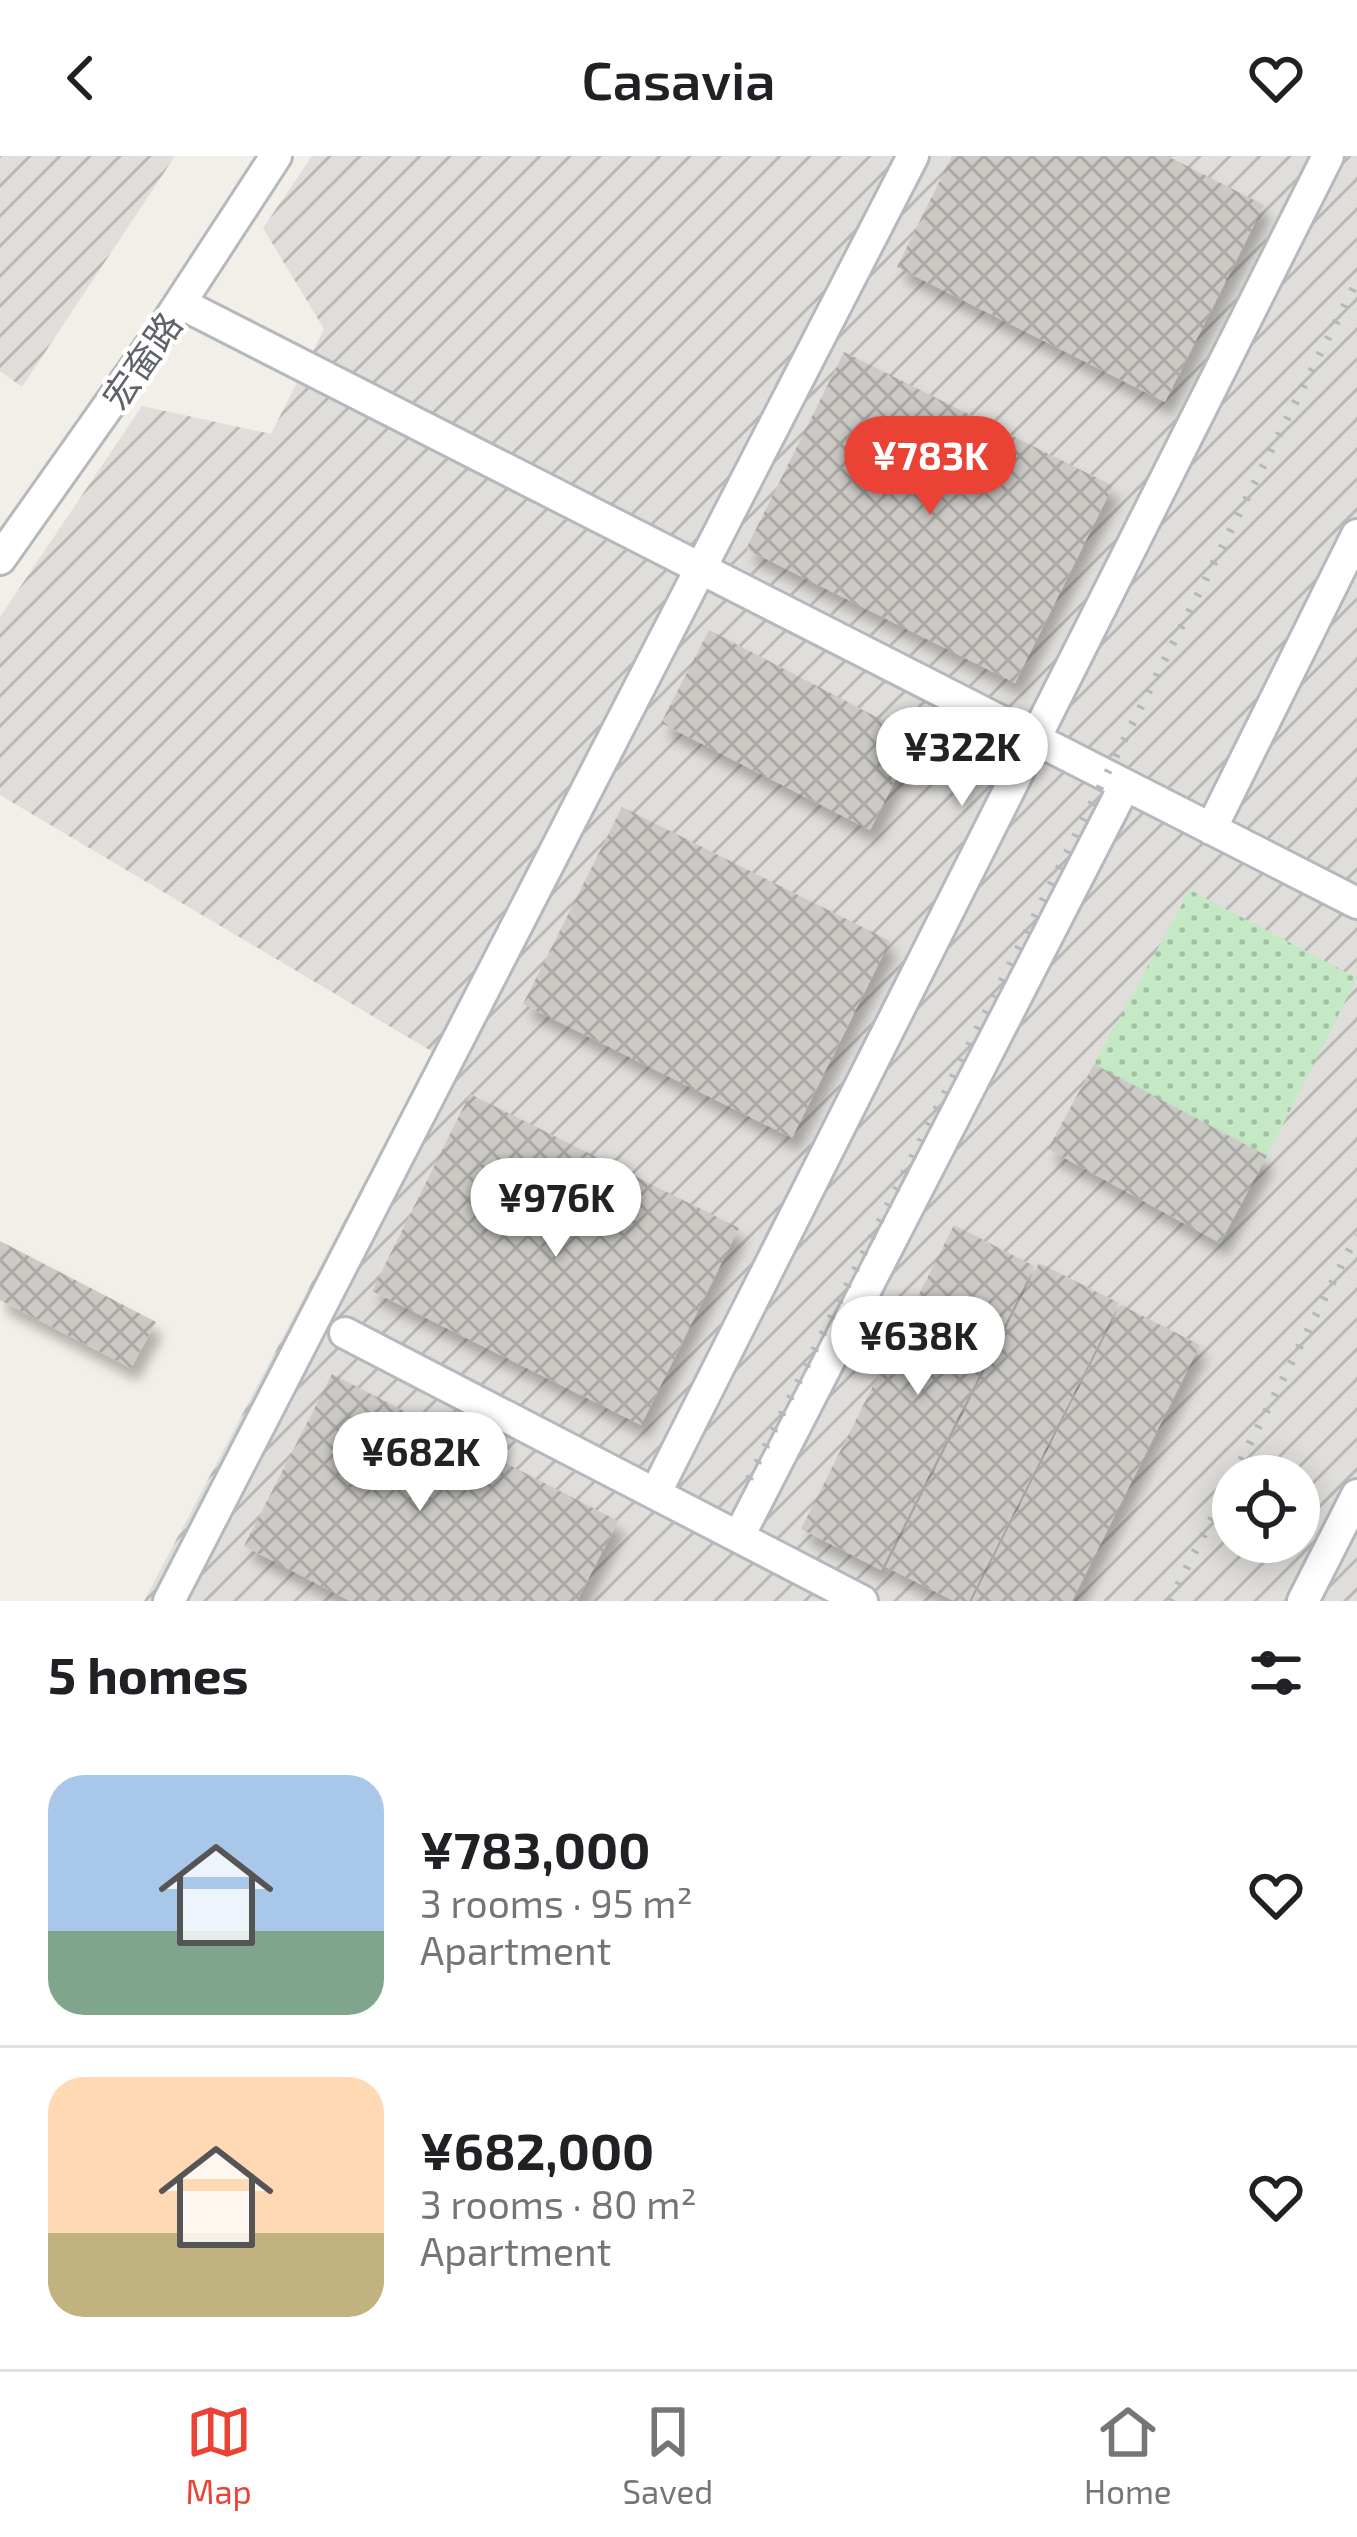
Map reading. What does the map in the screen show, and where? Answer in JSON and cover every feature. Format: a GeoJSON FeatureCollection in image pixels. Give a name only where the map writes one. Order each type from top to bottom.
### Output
{"type":"FeatureCollection","features":[{"type":"Feature","properties":{"kind":"street","name":"宏奤路"},"geometry":{"type":"LineString","coordinates":[[0,559],[180,303],[276,156]]}},
{"type":"Feature","properties":{"kind":"street"},"geometry":{"type":"LineString","coordinates":[[169,1601],[913,156]]}},
{"type":"Feature","properties":{"kind":"street"},"geometry":{"type":"LineString","coordinates":[[656,1492],[1328,156]]}},
{"type":"Feature","properties":{"kind":"street"},"geometry":{"type":"LineString","coordinates":[[180,303],[1357,903]]}},
{"type":"Feature","properties":{"kind":"street"},"geometry":{"type":"LineString","coordinates":[[1211,829],[1357,535]]}},
{"type":"Feature","properties":{"kind":"street"},"geometry":{"type":"LineString","coordinates":[[739,1536],[1125,785]]}},
{"type":"Feature","properties":{"kind":"street"},"geometry":{"type":"LineString","coordinates":[[345,1333],[862,1601]]}},
{"type":"Feature","properties":{"kind":"street"},"geometry":{"type":"LineString","coordinates":[[1303,1601],[1357,1495]]}},
{"type":"Feature","properties":{"kind":"shaded area"},"geometry":{"type":"Polygon","coordinates":[[[0,156],[175,156],[22,387],[0,371],[0,156]]]}},
{"type":"Feature","properties":{"kind":"shaded area"},"geometry":{"type":"Polygon","coordinates":[[[312,156],[1357,156],[1357,1601],[144,1601],[433,1052],[0,795],[0,617],[142,406],[271,434],[324,329],[263,228],[312,156]]]}},
{"type":"Feature","properties":{"kind":"green space"},"geometry":{"type":"Polygon","coordinates":[[[1190,890],[1357,978],[1267,1156],[1094,1064],[1190,890]]]}},
{"type":"Feature","properties":{"kind":"building"},"geometry":{"type":"Polygon","coordinates":[[[952,156],[1167,156],[1264,205],[1165,402],[897,267],[952,156]]]}},
{"type":"Feature","properties":{"kind":"building"},"geometry":{"type":"Polygon","coordinates":[[[844,352],[1113,486],[1015,683],[746,549],[844,352]]]}},
{"type":"Feature","properties":{"kind":"building"},"geometry":{"type":"Polygon","coordinates":[[[709,630],[917,738],[870,830],[661,723],[709,630]]]}},
{"type":"Feature","properties":{"kind":"building"},"geometry":{"type":"Polygon","coordinates":[[[622,807],[890,941],[792,1138],[523,1004],[622,807]]]}},
{"type":"Feature","properties":{"kind":"building"},"geometry":{"type":"Polygon","coordinates":[[[1094,1064],[1267,1156],[1220,1243],[1048,1149],[1094,1064]]]}},
{"type":"Feature","properties":{"kind":"building"},"geometry":{"type":"Polygon","coordinates":[[[470,1094],[739,1228],[641,1425],[372,1291],[470,1094]]]}},
{"type":"Feature","properties":{"kind":"building"},"geometry":{"type":"Polygon","coordinates":[[[954,1225],[1034,1266],[881,1570],[801,1529],[954,1225]]]}},
{"type":"Feature","properties":{"kind":"building"},"geometry":{"type":"Polygon","coordinates":[[[0,1241],[156,1322],[131,1368],[0,1300],[0,1241]]]}},
{"type":"Feature","properties":{"kind":"building"},"geometry":{"type":"Polygon","coordinates":[[[1039,1263],[1119,1303],[969,1601],[954,1601],[886,1567],[1039,1263]]]}},
{"type":"Feature","properties":{"kind":"building"},"geometry":{"type":"Polygon","coordinates":[[[1121,1305],[1200,1345],[1072,1601],[972,1601],[1121,1305]]]}},
{"type":"Feature","properties":{"kind":"building"},"geometry":{"type":"Polygon","coordinates":[[[332,1374],[618,1521],[577,1601],[350,1601],[244,1546],[332,1374]]]}},
{"type":"Feature","properties":{"kind":"railway"},"geometry":{"type":"LineString","coordinates":[[749,1479],[1357,281]]}},
{"type":"Feature","properties":{"kind":"railway"},"geometry":{"type":"LineString","coordinates":[[1244,1455],[1357,1235]]}},
{"type":"Feature","properties":{"kind":"railway"},"geometry":{"type":"LineString","coordinates":[[1170,1601],[1212,1518]]}}]}
